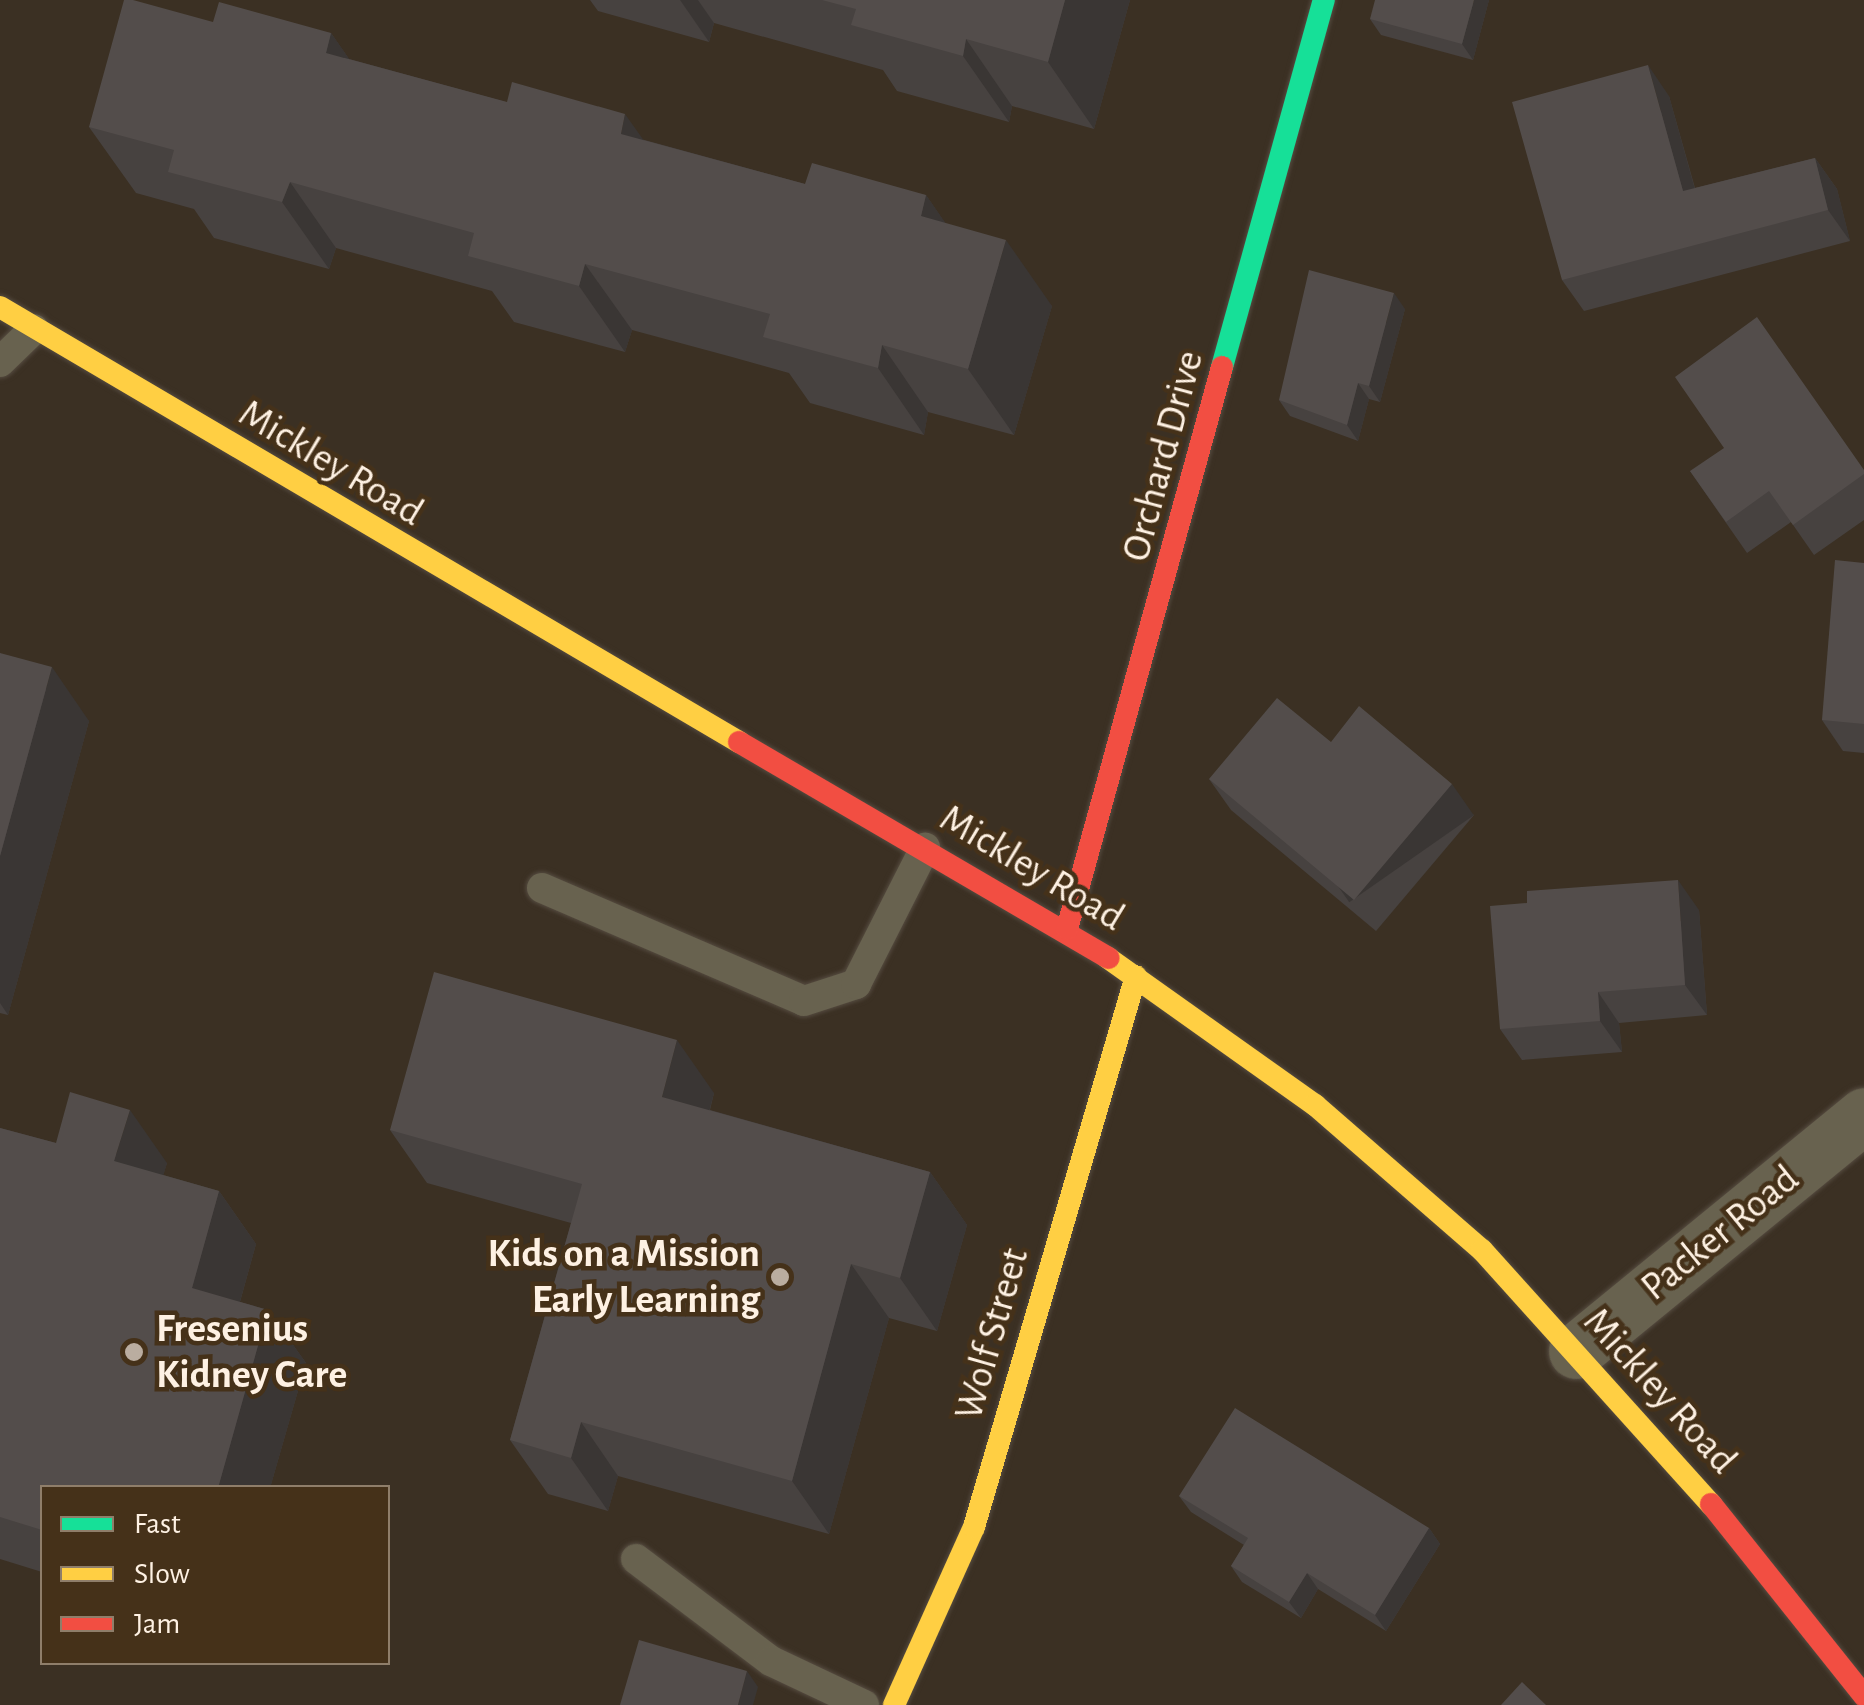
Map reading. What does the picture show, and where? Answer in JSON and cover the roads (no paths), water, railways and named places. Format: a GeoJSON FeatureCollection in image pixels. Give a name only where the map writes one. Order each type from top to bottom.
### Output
{"type":"FeatureCollection","features":[{"type":"Feature","properties":{"kind":"street","name":"Orchard Drive"},"geometry":{"type":"LineString","coordinates":[[1067,929],[1324,0]]}},
{"type":"Feature","properties":{"kind":"street","name":"Mickley Road"},"geometry":{"type":"LineString","coordinates":[[0,307],[439,571],[1067,929],[1315,1105],[1482,1250],[1714,1508],[1864,1696]]}},
{"type":"Feature","properties":{"kind":"street","name":"Wolf Street"},"geometry":{"type":"LineString","coordinates":[[894,1705],[974,1527],[1136,976]]}},
{"type":"Feature","properties":{"kind":"street","name":"Packer Road"},"geometry":{"type":"LineString","coordinates":[[1576,1352],[1864,1115]]}},
{"type":"Feature","properties":{"kind":"lane"},"geometry":{"type":"LineString","coordinates":[[0,362],[34,329]]}},
{"type":"Feature","properties":{"kind":"lane"},"geometry":{"type":"LineString","coordinates":[[542,888],[804,1001],[856,984],[925,848]]}},
{"type":"Feature","properties":{"kind":"lane"},"geometry":{"type":"LineString","coordinates":[[636,1559],[770,1660],[864,1705]]}},
{"type":"Feature","properties":{"kind":"place","name":"Kids on a Mission Early Learning"},"geometry":{"type":"Point","coordinates":[780,1277]}},
{"type":"Feature","properties":{"kind":"place","name":"Fresenius Kidney Care"},"geometry":{"type":"Point","coordinates":[134,1352]}}]}
